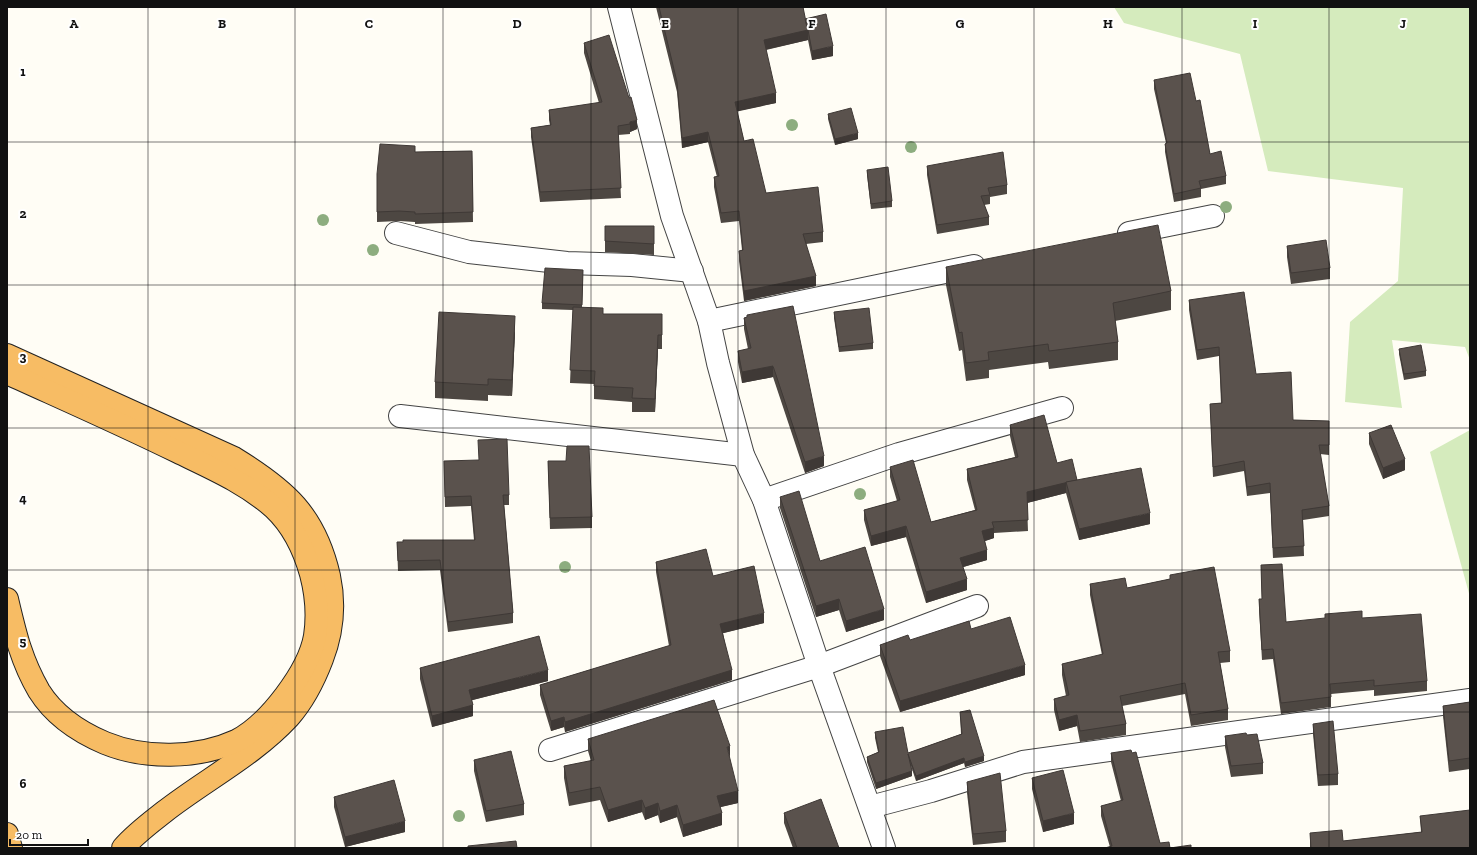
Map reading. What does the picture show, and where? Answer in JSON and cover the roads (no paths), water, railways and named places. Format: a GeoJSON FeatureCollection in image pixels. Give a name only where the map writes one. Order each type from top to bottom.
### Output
{"type":"FeatureCollection","features":[{"type":"Feature","properties":{"kind":"highway"},"geometry":{"type":"LineString","coordinates":[[7,355],[234,458],[261,474],[285,493],[302,512],[316,535],[324,556],[330,581],[332,603],[331,626],[326,650],[317,673],[305,696],[290,716],[270,735],[242,747],[222,746],[191,753],[158,754],[123,750],[87,735],[58,714],[41,693],[23,661],[7,599]]}},
{"type":"Feature","properties":{"kind":"highway"},"geometry":{"type":"LineString","coordinates":[[7,373],[123,425],[248,487],[275,509],[294,531],[306,558],[314,586],[315,636],[305,663],[283,698],[242,747],[187,794],[145,827],[123,848]]}},
{"type":"Feature","properties":{"kind":"highway"},"geometry":{"type":"LineString","coordinates":[[7,834],[11,848]]}},
{"type":"Feature","properties":{"kind":"street"},"geometry":{"type":"LineString","coordinates":[[622,8],[672,216],[709,321],[718,363],[743,456],[764,500],[819,666],[884,848]]}},
{"type":"Feature","properties":{"kind":"street"},"geometry":{"type":"LineString","coordinates":[[1106,238],[1214,216]]}},
{"type":"Feature","properties":{"kind":"street"},"geometry":{"type":"LineString","coordinates":[[396,233],[469,252],[567,263],[632,265],[692,271]]}},
{"type":"Feature","properties":{"kind":"street"},"geometry":{"type":"LineString","coordinates":[[709,321],[992,262]]}},
{"type":"Feature","properties":{"kind":"street"},"geometry":{"type":"LineString","coordinates":[[764,500],[899,454],[1062,408]]}},
{"type":"Feature","properties":{"kind":"street"},"geometry":{"type":"LineString","coordinates":[[400,416],[743,456]]}},
{"type":"Feature","properties":{"kind":"street"},"geometry":{"type":"LineString","coordinates":[[550,750],[819,666],[977,606]]}},
{"type":"Feature","properties":{"kind":"street"},"geometry":{"type":"LineString","coordinates":[[870,807],[931,791],[1023,762],[1470,700]]}}]}
